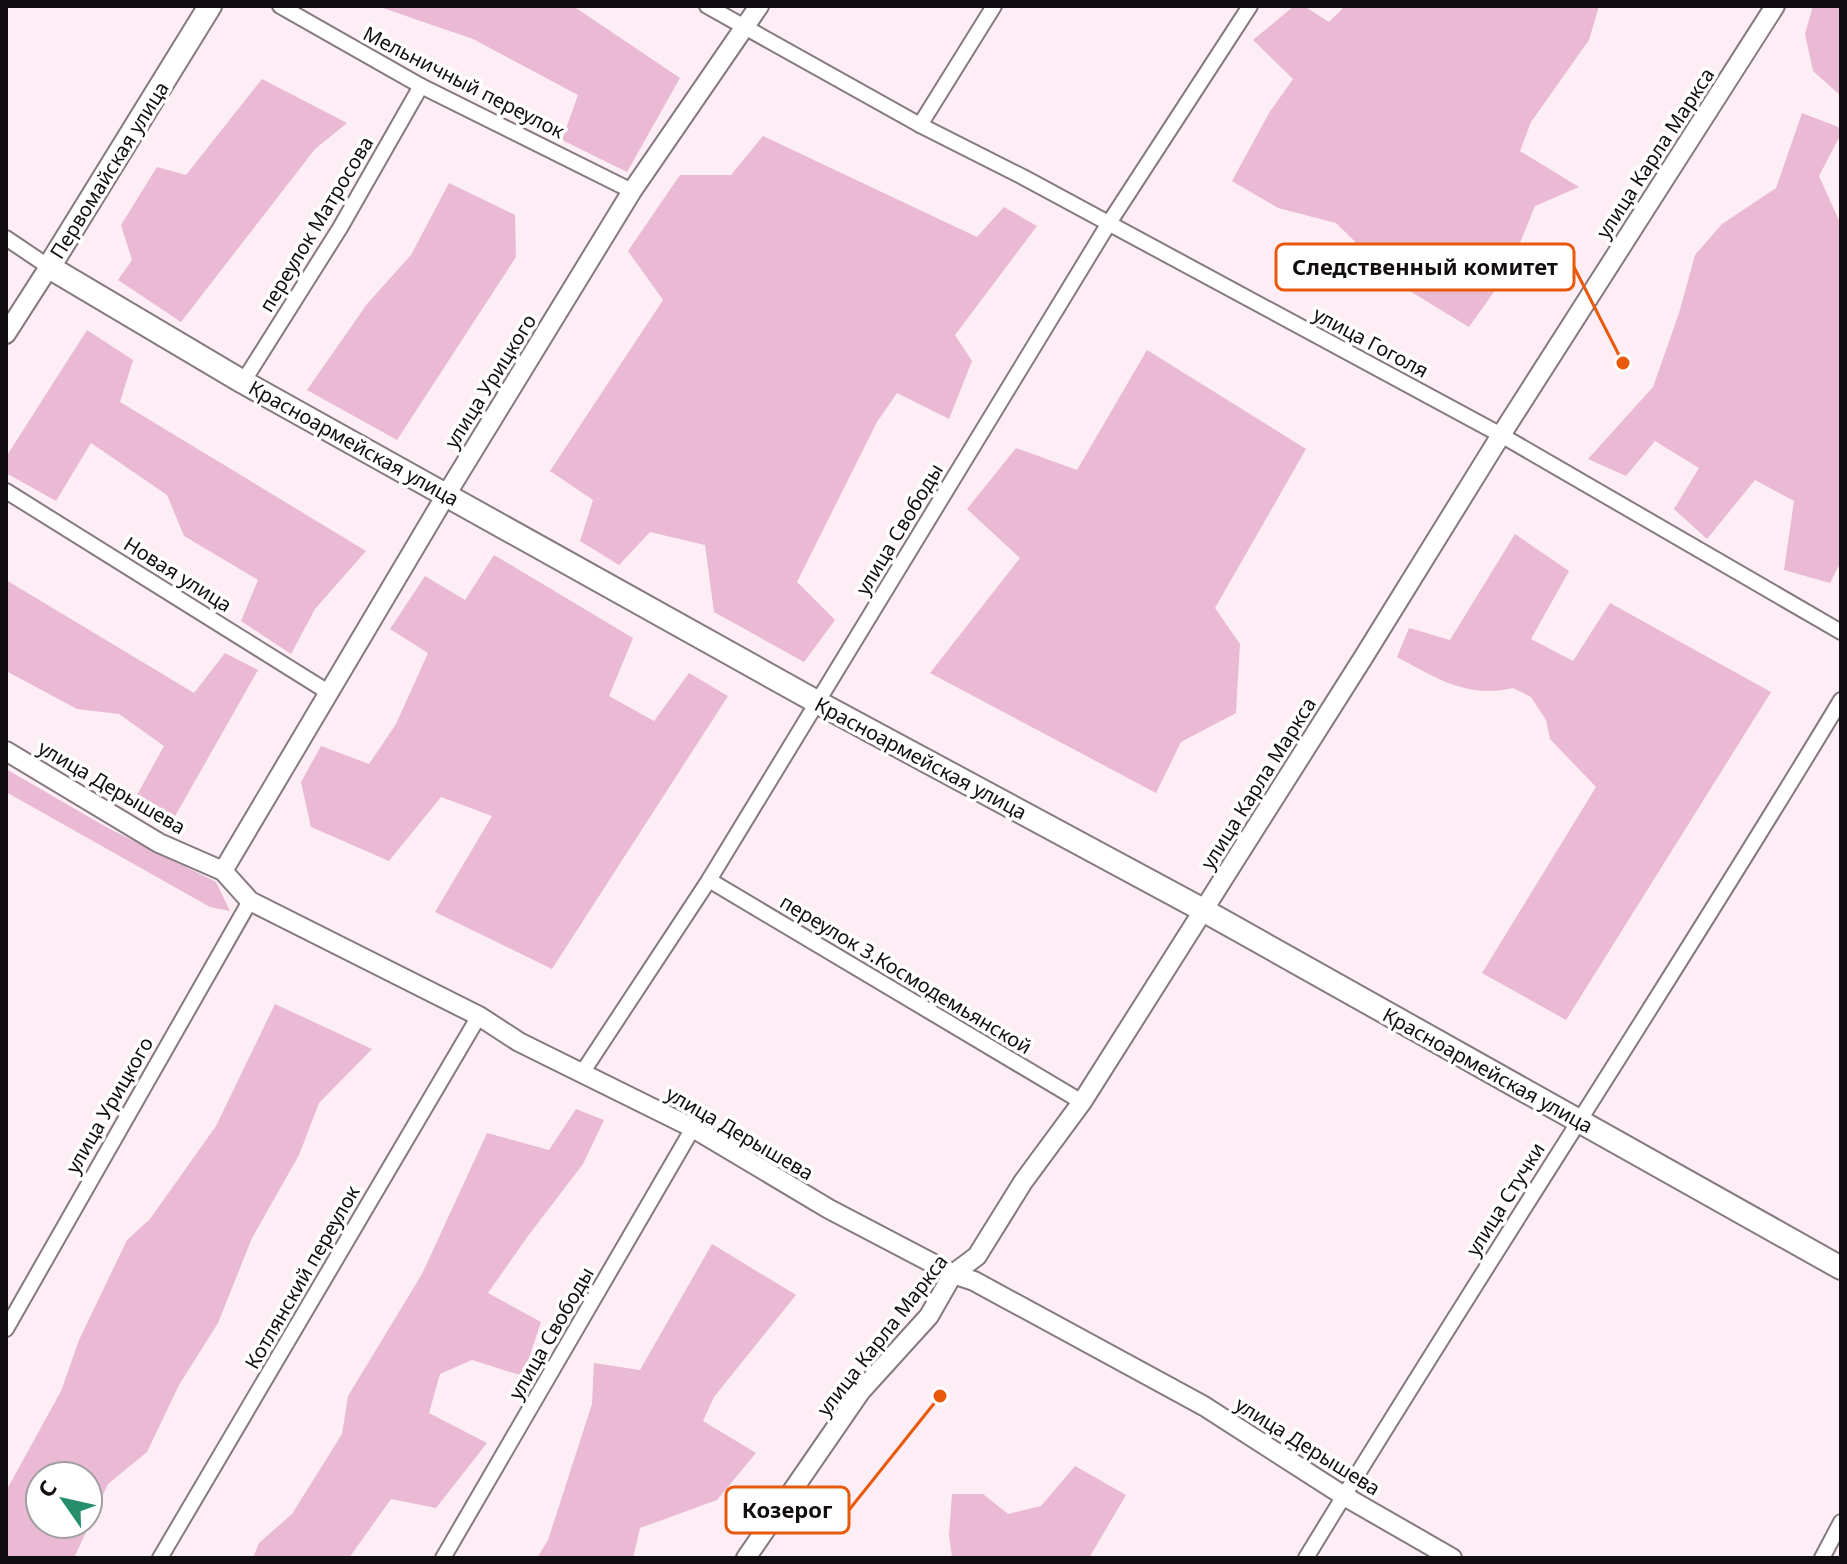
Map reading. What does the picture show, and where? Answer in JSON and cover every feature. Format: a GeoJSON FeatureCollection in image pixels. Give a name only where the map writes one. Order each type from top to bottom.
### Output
{"type":"FeatureCollection","features":[{"type":"Feature","properties":{"kind":"main road","name":"Первомайская улица"},"geometry":{"type":"LineString","coordinates":[[49,267],[210,6]]}},
{"type":"Feature","properties":{"kind":"main road","name":"Красноармейская улица"},"geometry":{"type":"LineString","coordinates":[[49,267],[243,382],[817,702],[1203,910],[1841,1268]]}},
{"type":"Feature","properties":{"kind":"street","name":"Мельничный переулок"},"geometry":{"type":"LineString","coordinates":[[280,6],[421,86],[632,191]]}},
{"type":"Feature","properties":{"kind":"street","name":"улица Гоголя"},"geometry":{"type":"LineString","coordinates":[[707,6],[920,125],[1109,223],[1501,435],[1841,632]]}},
{"type":"Feature","properties":{"kind":"street","name":"улица Урицкого"},"geometry":{"type":"LineString","coordinates":[[223,871],[446,495],[632,191],[759,6]]}},
{"type":"Feature","properties":{"kind":"street"},"geometry":{"type":"LineString","coordinates":[[920,125],[994,6]]}},
{"type":"Feature","properties":{"kind":"street","name":"улица Свободы"},"geometry":{"type":"LineString","coordinates":[[582,1073],[709,880],[1109,223],[1250,6]]}},
{"type":"Feature","properties":{"kind":"street","name":"улица Карла Маркса"},"geometry":{"type":"LineString","coordinates":[[746,1558],[861,1391],[929,1316],[953,1274],[977,1256],[1023,1182],[1082,1102],[1775,6]]}},
{"type":"Feature","properties":{"kind":"street","name":"переулок Матросова"},"geometry":{"type":"LineString","coordinates":[[243,382],[340,228],[421,86]]}},
{"type":"Feature","properties":{"kind":"street","name":"Красноармейская улица"},"geometry":{"type":"LineString","coordinates":[[6,238],[49,267]]}},
{"type":"Feature","properties":{"kind":"street","name":"Первомайская улица"},"geometry":{"type":"LineString","coordinates":[[6,334],[49,267]]}},
{"type":"Feature","properties":{"kind":"street","name":"Новая улица"},"geometry":{"type":"LineString","coordinates":[[6,491],[328,692]]}},
{"type":"Feature","properties":{"kind":"street","name":"улица Стучки"},"geometry":{"type":"LineString","coordinates":[[1306,1558],[1841,700]]}},
{"type":"Feature","properties":{"kind":"street","name":"улица Дерышева"},"geometry":{"type":"LineString","coordinates":[[6,751],[159,843],[223,871],[250,901],[479,1016],[519,1042],[693,1128],[829,1209],[953,1274],[974,1281],[1204,1406],[1344,1496],[1452,1558]]}},
{"type":"Feature","properties":{"kind":"street","name":"переулок З.Космодемьянской"},"geometry":{"type":"LineString","coordinates":[[709,880],[1082,1102]]}},
{"type":"Feature","properties":{"kind":"street","name":"улица Урицкого"},"geometry":{"type":"LineString","coordinates":[[6,1329],[250,901]]}},
{"type":"Feature","properties":{"kind":"street","name":"Котлянский переулок"},"geometry":{"type":"LineString","coordinates":[[160,1558],[479,1016]]}},
{"type":"Feature","properties":{"kind":"street","name":"улица Свободы"},"geometry":{"type":"LineString","coordinates":[[443,1558],[693,1128]]}},
{"type":"Feature","properties":{"kind":"street"},"geometry":{"type":"LineString","coordinates":[[1822,1558],[1841,1522]]}},
{"type":"Feature","properties":{"kind":"shaded area"},"geometry":{"type":"Polygon","coordinates":[[[377,6],[573,6],[680,78],[627,172],[562,140],[578,95],[473,39],[377,6]]]}},
{"type":"Feature","properties":{"kind":"shaded area"},"geometry":{"type":"Polygon","coordinates":[[[1294,6],[1304,6],[1329,22],[1345,6],[1599,6],[1589,40],[1531,122],[1520,151],[1579,187],[1535,206],[1508,272],[1469,327],[1398,284],[1336,223],[1278,208],[1232,181],[1269,113],[1293,79],[1253,40],[1294,6]]]}},
{"type":"Feature","properties":{"kind":"shaded area"},"geometry":{"type":"Polygon","coordinates":[[[1813,6],[1841,8],[1841,96],[1813,71],[1805,34],[1813,6]]]}},
{"type":"Feature","properties":{"kind":"shaded area"},"geometry":{"type":"Polygon","coordinates":[[[262,79],[347,123],[315,149],[181,322],[118,280],[132,260],[121,225],[157,167],[186,175],[262,79]]]}},
{"type":"Feature","properties":{"kind":"shaded area"},"geometry":{"type":"Polygon","coordinates":[[[1802,113],[1841,128],[1841,134],[1819,176],[1841,225],[1841,561],[1830,583],[1784,570],[1794,501],[1755,480],[1707,539],[1674,509],[1699,468],[1655,441],[1626,476],[1588,459],[1653,387],[1695,255],[1722,224],[1776,188],[1802,113]]]}},
{"type":"Feature","properties":{"kind":"shaded area"},"geometry":{"type":"Polygon","coordinates":[[[763,136],[977,237],[1004,207],[1037,226],[955,335],[972,361],[949,419],[897,393],[877,422],[797,582],[835,620],[804,662],[714,612],[705,545],[650,532],[619,565],[580,541],[593,500],[550,471],[663,300],[628,251],[680,175],[731,175],[763,136]]]}},
{"type":"Feature","properties":{"kind":"shaded area"},"geometry":{"type":"Polygon","coordinates":[[[449,183],[515,215],[516,257],[397,440],[307,390],[367,304],[411,255],[449,183]]]}},
{"type":"Feature","properties":{"kind":"shaded area"},"geometry":{"type":"Polygon","coordinates":[[[87,330],[133,360],[120,402],[366,551],[315,609],[291,654],[241,621],[258,580],[184,536],[167,495],[91,443],[56,501],[6,473],[6,457],[87,330]]]}},
{"type":"Feature","properties":{"kind":"shaded area"},"geometry":{"type":"Polygon","coordinates":[[[1147,350],[1306,449],[1215,608],[1240,644],[1236,713],[1181,742],[1156,793],[930,673],[1020,558],[967,509],[1016,448],[1077,470],[1147,350]]]}},
{"type":"Feature","properties":{"kind":"shaded area"},"geometry":{"type":"Polygon","coordinates":[[[1515,534],[1569,571],[1531,639],[1573,661],[1610,603],[1771,692],[1566,1020],[1482,973],[1596,787],[1550,739],[1546,720],[1531,697],[1513,688],[1497,691],[1467,689],[1397,657],[1409,628],[1450,640],[1515,534]]]}},
{"type":"Feature","properties":{"kind":"shaded area"},"geometry":{"type":"Polygon","coordinates":[[[494,555],[633,638],[609,696],[654,721],[689,673],[728,696],[552,969],[435,912],[492,816],[441,797],[389,861],[311,827],[301,782],[321,746],[369,764],[396,724],[428,653],[390,629],[425,576],[465,600],[494,555]]]}},
{"type":"Feature","properties":{"kind":"shaded area"},"geometry":{"type":"Polygon","coordinates":[[[6,580],[194,693],[225,653],[258,670],[174,818],[132,804],[164,746],[119,714],[77,709],[6,671],[6,580]]]}},
{"type":"Feature","properties":{"kind":"shaded area"},"geometry":{"type":"Polygon","coordinates":[[[6,769],[108,828],[216,882],[230,911],[210,907],[6,792],[6,769]]]}},
{"type":"Feature","properties":{"kind":"shaded area"},"geometry":{"type":"Polygon","coordinates":[[[275,1004],[372,1049],[319,1103],[299,1155],[252,1238],[218,1323],[179,1385],[147,1452],[108,1484],[104,1493],[104,1460],[24,1460],[24,1540],[82,1540],[74,1558],[6,1558],[6,1491],[61,1391],[79,1340],[127,1240],[150,1219],[216,1126],[275,1004]]]}},
{"type":"Feature","properties":{"kind":"shaded area"},"geometry":{"type":"Polygon","coordinates":[[[576,1109],[604,1120],[583,1164],[488,1293],[541,1322],[523,1376],[472,1360],[440,1374],[429,1413],[487,1443],[436,1508],[391,1499],[349,1558],[253,1558],[259,1543],[292,1514],[342,1434],[348,1396],[422,1274],[487,1133],[549,1150],[576,1109]]]}},
{"type":"Feature","properties":{"kind":"shaded area"},"geometry":{"type":"Polygon","coordinates":[[[712,1244],[796,1295],[714,1397],[703,1421],[756,1453],[717,1500],[640,1528],[633,1558],[537,1558],[548,1540],[592,1404],[594,1363],[640,1370],[712,1244]]]}},
{"type":"Feature","properties":{"kind":"shaded area"},"geometry":{"type":"Polygon","coordinates":[[[1075,1466],[1126,1495],[1089,1558],[952,1558],[949,1535],[952,1494],[983,1494],[1008,1514],[1041,1506],[1075,1466]]]}},
{"type":"Feature","properties":{"kind":"place","name":"Следственный комитет"},"geometry":{"type":"Point","coordinates":[1623,363]}},
{"type":"Feature","properties":{"kind":"place","name":"Козерог"},"geometry":{"type":"Point","coordinates":[940,1396]}}]}
